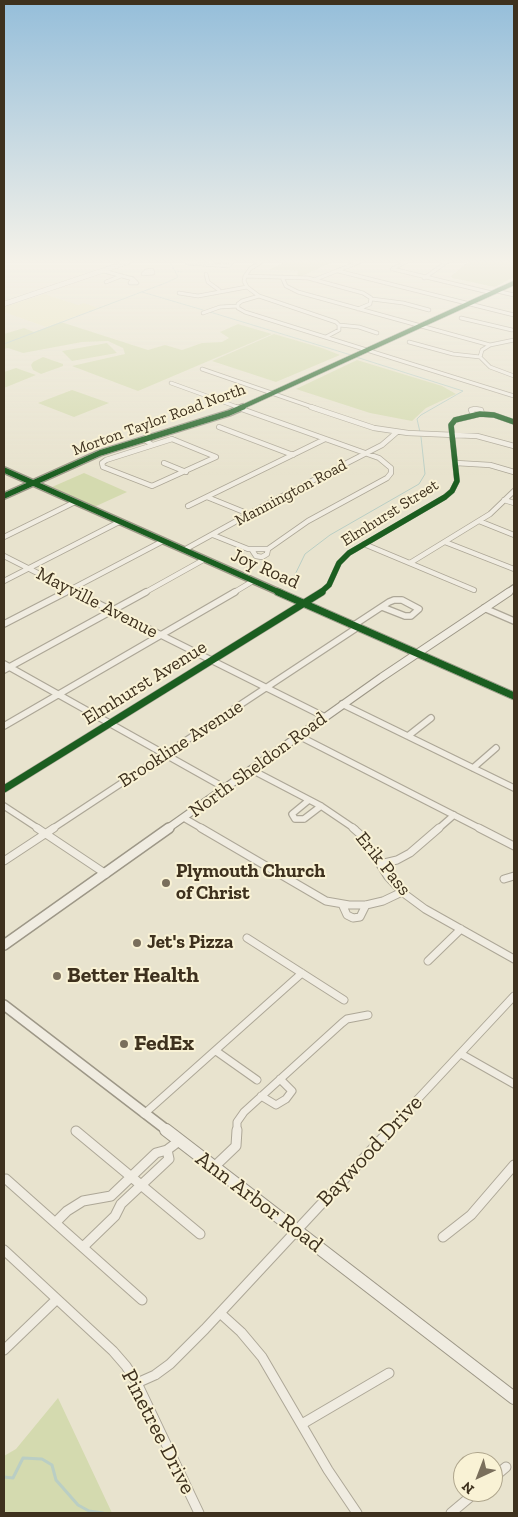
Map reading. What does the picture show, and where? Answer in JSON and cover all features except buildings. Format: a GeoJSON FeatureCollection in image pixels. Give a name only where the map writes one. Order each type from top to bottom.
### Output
{"type":"FeatureCollection","features":[{"type":"Feature","properties":{"kind":"street"},"geometry":{"type":"LineString","coordinates":[[312,333],[514,396]]}},
{"type":"Feature","properties":{"kind":"street"},"geometry":{"type":"LineString","coordinates":[[326,337],[334,333]]}},
{"type":"Feature","properties":{"kind":"street","name":"Morton Taylor Road North"},"geometry":{"type":"LineString","coordinates":[[4,496],[100,453],[208,420],[240,408],[403,333]]}},
{"type":"Feature","properties":{"kind":"street"},"geometry":{"type":"LineString","coordinates":[[447,333],[490,345]]}},
{"type":"Feature","properties":{"kind":"street"},"geometry":{"type":"LineString","coordinates":[[480,356],[482,350],[490,345],[514,340]]}},
{"type":"Feature","properties":{"kind":"street"},"geometry":{"type":"LineString","coordinates":[[410,342],[450,354],[480,356],[490,367],[514,376]]}},
{"type":"Feature","properties":{"kind":"street"},"geometry":{"type":"LineString","coordinates":[[202,369],[368,426],[397,432],[482,437],[514,446]]}},
{"type":"Feature","properties":{"kind":"street"},"geometry":{"type":"LineString","coordinates":[[170,383],[365,454],[388,464],[392,470],[389,476],[308,521],[268,549],[267,554],[262,557],[256,556],[252,550],[213,534]]}},
{"type":"Feature","properties":{"kind":"street"},"geometry":{"type":"LineString","coordinates":[[453,435],[453,422],[473,414],[482,414],[514,422]]}},
{"type":"Feature","properties":{"kind":"street"},"geometry":{"type":"LineString","coordinates":[[219,427],[294,455]]}},
{"type":"Feature","properties":{"kind":"street","name":"Mannington Road"},"geometry":{"type":"LineString","coordinates":[[184,550],[387,442],[397,432]]}},
{"type":"Feature","properties":{"kind":"street","name":"Elmhurst Street"},"geometry":{"type":"LineString","coordinates":[[303,604],[326,589],[341,560],[364,544],[448,494],[457,481],[453,435]]}},
{"type":"Feature","properties":{"kind":"street"},"geometry":{"type":"LineString","coordinates":[[147,438],[155,444]]}},
{"type":"Feature","properties":{"kind":"street"},"geometry":{"type":"LineString","coordinates":[[172,439],[216,456],[186,472],[152,486],[103,467],[102,463],[106,460],[155,444],[172,439]]}},
{"type":"Feature","properties":{"kind":"street"},"geometry":{"type":"LineString","coordinates":[[188,506],[325,439]]}},
{"type":"Feature","properties":{"kind":"street"},"geometry":{"type":"LineString","coordinates":[[164,462],[186,472]]}},
{"type":"Feature","properties":{"kind":"street"},"geometry":{"type":"LineString","coordinates":[[456,463],[490,465],[514,472]]}},
{"type":"Feature","properties":{"kind":"street","name":"Joy Road"},"geometry":{"type":"LineString","coordinates":[[4,470],[514,696]]}},
{"type":"Feature","properties":{"kind":"street"},"geometry":{"type":"LineString","coordinates":[[410,563],[494,511],[514,491]]}},
{"type":"Feature","properties":{"kind":"street"},"geometry":{"type":"LineString","coordinates":[[207,497],[249,514]]}},
{"type":"Feature","properties":{"kind":"street"},"geometry":{"type":"LineString","coordinates":[[504,500],[514,503]]}},
{"type":"Feature","properties":{"kind":"street"},"geometry":{"type":"LineString","coordinates":[[4,537],[75,502]]}},
{"type":"Feature","properties":{"kind":"street"},"geometry":{"type":"LineString","coordinates":[[479,521],[514,535]]}},
{"type":"Feature","properties":{"kind":"street"},"geometry":{"type":"LineString","coordinates":[[4,581],[120,522]]}},
{"type":"Feature","properties":{"kind":"street"},"geometry":{"type":"LineString","coordinates":[[4,624],[163,541]]}},
{"type":"Feature","properties":{"kind":"street"},"geometry":{"type":"LineString","coordinates":[[445,542],[514,569]]}},
{"type":"Feature","properties":{"kind":"street"},"geometry":{"type":"LineString","coordinates":[[364,544],[474,590]]}},
{"type":"Feature","properties":{"kind":"street","name":"Mayville Avenue"},"geometry":{"type":"LineString","coordinates":[[4,556],[325,717]]}},
{"type":"Feature","properties":{"kind":"street"},"geometry":{"type":"LineString","coordinates":[[5,667],[205,560]]}},
{"type":"Feature","properties":{"kind":"street"},"geometry":{"type":"LineString","coordinates":[[4,726],[253,581]]}},
{"type":"Feature","properties":{"kind":"street","name":"North Sheldon Road"},"geometry":{"type":"LineString","coordinates":[[4,945],[342,704],[514,588]]}},
{"type":"Feature","properties":{"kind":"street"},"geometry":{"type":"LineString","coordinates":[[397,599],[419,609],[411,616],[405,616],[382,607],[397,599]]}},
{"type":"Feature","properties":{"kind":"street","name":"Elmhurst Avenue"},"geometry":{"type":"LineString","coordinates":[[4,789],[303,604]]}},
{"type":"Feature","properties":{"kind":"street","name":"Brookline Avenue"},"geometry":{"type":"LineString","coordinates":[[4,861],[266,687],[382,607]]}},
{"type":"Feature","properties":{"kind":"street"},"geometry":{"type":"LineString","coordinates":[[484,608],[514,621]]}},
{"type":"Feature","properties":{"kind":"street"},"geometry":{"type":"LineString","coordinates":[[5,667],[225,788]]}},
{"type":"Feature","properties":{"kind":"street"},"geometry":{"type":"LineString","coordinates":[[342,704],[514,788]]}},
{"type":"Feature","properties":{"kind":"street"},"geometry":{"type":"LineString","coordinates":[[408,736],[431,718]]}},
{"type":"Feature","properties":{"kind":"street"},"geometry":{"type":"LineString","coordinates":[[299,736],[514,846]]}},
{"type":"Feature","properties":{"kind":"street"},"geometry":{"type":"LineString","coordinates":[[474,768],[496,748]]}},
{"type":"Feature","properties":{"kind":"street","name":"Erik Pass"},"geometry":{"type":"LineString","coordinates":[[252,770],[322,806],[355,829],[402,892],[420,906],[514,959]]}},
{"type":"Feature","properties":{"kind":"street"},"geometry":{"type":"LineString","coordinates":[[309,800],[292,814],[296,820],[304,819],[322,806]]}},
{"type":"Feature","properties":{"kind":"street"},"geometry":{"type":"LineString","coordinates":[[4,806],[106,874]]}},
{"type":"Feature","properties":{"kind":"street"},"geometry":{"type":"LineString","coordinates":[[380,864],[397,860],[410,853],[454,816]]}},
{"type":"Feature","properties":{"kind":"street"},"geometry":{"type":"LineString","coordinates":[[184,818],[326,901],[366,905],[383,901],[402,892]]}},
{"type":"Feature","properties":{"kind":"street"},"geometry":{"type":"LineString","coordinates":[[504,880],[514,876]]}},
{"type":"Feature","properties":{"kind":"street"},"geometry":{"type":"LineString","coordinates":[[342,904],[347,916],[354,918],[360,917],[366,905]]}},
{"type":"Feature","properties":{"kind":"street"},"geometry":{"type":"LineString","coordinates":[[428,961],[461,929]]}},
{"type":"Feature","properties":{"kind":"street"},"geometry":{"type":"LineString","coordinates":[[247,938],[344,1000]]}},
{"type":"Feature","properties":{"kind":"street"},"geometry":{"type":"LineString","coordinates":[[144,1114],[302,973]]}},
{"type":"Feature","properties":{"kind":"street","name":"Baywood Drive"},"geometry":{"type":"LineString","coordinates":[[137,1383],[155,1375],[170,1364],[220,1313],[514,996]]}},
{"type":"Feature","properties":{"kind":"street","name":"Ann Arbor Road"},"geometry":{"type":"LineString","coordinates":[[4,1006],[514,1398]]}},
{"type":"Feature","properties":{"kind":"street"},"geometry":{"type":"LineString","coordinates":[[214,1168],[236,1146],[238,1118],[342,1023],[368,1015]]}},
{"type":"Feature","properties":{"kind":"street"},"geometry":{"type":"LineString","coordinates":[[216,1051],[257,1080]]}},
{"type":"Feature","properties":{"kind":"street"},"geometry":{"type":"LineString","coordinates":[[461,1054],[514,1084]]}},
{"type":"Feature","properties":{"kind":"street"},"geometry":{"type":"LineString","coordinates":[[261,1096],[276,1105],[286,1099],[292,1091],[280,1079]]}},
{"type":"Feature","properties":{"kind":"street"},"geometry":{"type":"LineString","coordinates":[[76,1131],[200,1234]]}},
{"type":"Feature","properties":{"kind":"street"},"geometry":{"type":"LineString","coordinates":[[56,1222],[66,1211],[83,1201],[111,1196],[156,1153],[167,1150],[179,1141]]}},
{"type":"Feature","properties":{"kind":"street"},"geometry":{"type":"LineString","coordinates":[[83,1247],[115,1216],[121,1204],[169,1159],[167,1150]]}},
{"type":"Feature","properties":{"kind":"street"},"geometry":{"type":"LineString","coordinates":[[442,1237],[471,1215],[514,1165]]}},
{"type":"Feature","properties":{"kind":"street"},"geometry":{"type":"LineString","coordinates":[[6,1179],[142,1300]]}},
{"type":"Feature","properties":{"kind":"street"},"geometry":{"type":"LineString","coordinates":[[111,1196],[121,1204]]}},
{"type":"Feature","properties":{"kind":"street","name":"Pinetree Drive"},"geometry":{"type":"LineString","coordinates":[[4,1250],[113,1351],[137,1383],[199,1513]]}},
{"type":"Feature","properties":{"kind":"street"},"geometry":{"type":"LineString","coordinates":[[4,1350],[57,1299]]}},
{"type":"Feature","properties":{"kind":"street"},"geometry":{"type":"LineString","coordinates":[[220,1313],[241,1332],[262,1357],[328,1470],[357,1513]]}},
{"type":"Feature","properties":{"kind":"street"},"geometry":{"type":"LineString","coordinates":[[302,1424],[389,1373]]}},
{"type":"Feature","properties":{"kind":"street"},"geometry":{"type":"LineString","coordinates":[[451,1513],[464,1502]]}},
{"type":"Feature","properties":{"kind":"green space"},"geometry":{"type":"Polygon","coordinates":[[[95,333],[148,350],[165,345],[182,350],[202,343],[222,342],[229,338],[221,333],[272,334],[138,391],[72,366],[125,354],[123,348],[108,341],[82,342],[23,353],[8,348],[4,349],[4,334],[95,333]]]}},
{"type":"Feature","properties":{"kind":"green space"},"geometry":{"type":"Polygon","coordinates":[[[274,334],[340,355],[276,382],[212,361],[274,334]]]}},
{"type":"Feature","properties":{"kind":"green space"},"geometry":{"type":"Polygon","coordinates":[[[107,343],[117,353],[72,361],[62,351],[107,343]]]}},
{"type":"Feature","properties":{"kind":"green space"},"geometry":{"type":"Polygon","coordinates":[[[43,357],[63,364],[63,366],[41,374],[33,370],[31,365],[33,362],[43,357]]]}},
{"type":"Feature","properties":{"kind":"green space"},"geometry":{"type":"Polygon","coordinates":[[[357,360],[442,386],[456,394],[426,408],[412,421],[370,413],[296,389],[357,360]]]}},
{"type":"Feature","properties":{"kind":"green space"},"geometry":{"type":"Polygon","coordinates":[[[16,368],[36,375],[4,388],[4,372],[16,368]]]}},
{"type":"Feature","properties":{"kind":"green space"},"geometry":{"type":"Polygon","coordinates":[[[72,390],[109,403],[74,417],[38,403],[72,390]]]}},
{"type":"Feature","properties":{"kind":"green space"},"geometry":{"type":"Polygon","coordinates":[[[84,473],[127,492],[94,507],[52,487],[84,473]]]}},
{"type":"Feature","properties":{"kind":"green space"},"geometry":{"type":"Polygon","coordinates":[[[58,1398],[112,1513],[4,1513],[4,1456],[16,1449],[58,1398]]]}},
{"type":"Feature","properties":{"kind":"waterway"},"geometry":{"type":"LineString","coordinates":[[4,344],[34,333]]}},
{"type":"Feature","properties":{"kind":"waterway"},"geometry":{"type":"LineString","coordinates":[[278,333],[351,355]]}},
{"type":"Feature","properties":{"kind":"waterway"},"geometry":{"type":"LineString","coordinates":[[356,357],[463,391],[421,415],[417,419],[420,432]]}},
{"type":"Feature","properties":{"kind":"waterway"},"geometry":{"type":"LineString","coordinates":[[289,587],[305,554],[330,535],[419,484],[425,474],[421,437]]}},
{"type":"Feature","properties":{"kind":"waterway"},"geometry":{"type":"LineString","coordinates":[[4,1477],[13,1478],[23,1458],[42,1459],[52,1465],[56,1480],[78,1505],[89,1511],[103,1513]]}},
{"type":"Feature","properties":{"kind":"cycle path"},"geometry":{"type":"LineString","coordinates":[[4,496],[100,453],[229,413],[405,333]]}},
{"type":"Feature","properties":{"kind":"cycle path"},"geometry":{"type":"LineString","coordinates":[[4,789],[320,593],[329,585],[339,563],[349,553],[445,497],[452,491],[457,481],[451,425],[455,420],[480,414],[494,415],[514,422]]}},
{"type":"Feature","properties":{"kind":"cycle path"},"geometry":{"type":"LineString","coordinates":[[4,470],[514,696]]}},
{"type":"Feature","properties":{"kind":"place","name":"Plymouth Church of Christ"},"geometry":{"type":"Point","coordinates":[166,883]}},
{"type":"Feature","properties":{"kind":"place","name":"Jet's Pizza"},"geometry":{"type":"Point","coordinates":[137,943]}},
{"type":"Feature","properties":{"kind":"place","name":"Better Health"},"geometry":{"type":"Point","coordinates":[57,976]}},
{"type":"Feature","properties":{"kind":"place","name":"FedEx"},"geometry":{"type":"Point","coordinates":[124,1044]}}]}
